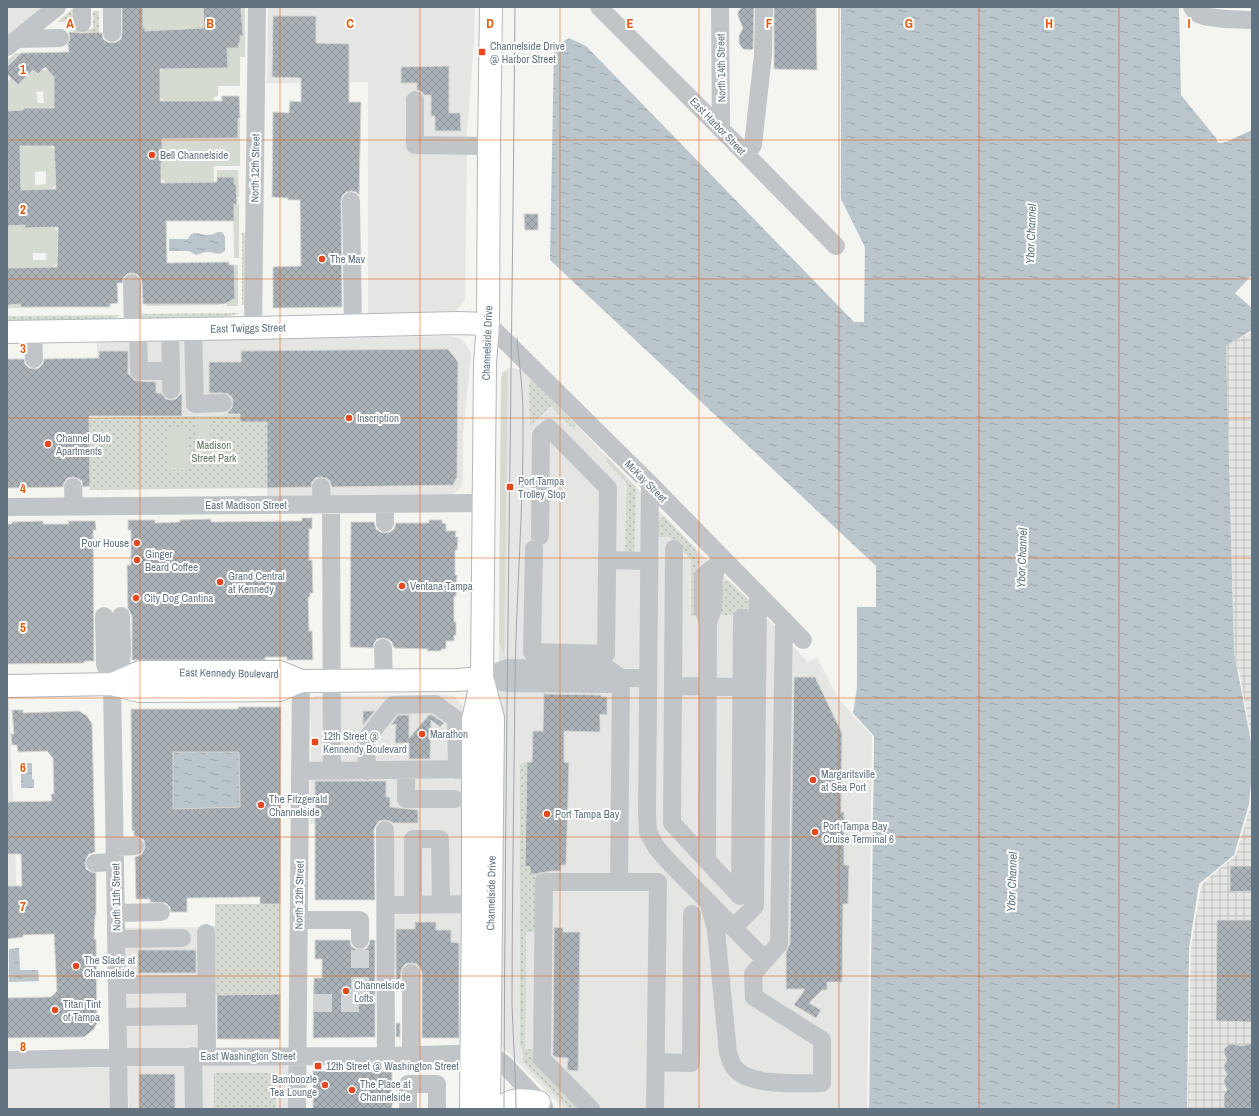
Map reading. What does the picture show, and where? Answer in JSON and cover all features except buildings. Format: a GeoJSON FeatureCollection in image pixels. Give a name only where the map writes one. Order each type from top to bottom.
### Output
{"type":"FeatureCollection","features":[{"type":"Feature","properties":{"kind":"main road","name":"Channelside Drive"},"geometry":{"type":"LineString","coordinates":[[482,904],[465,761],[482,678],[485,363],[488,324],[491,7]]}},
{"type":"Feature","properties":{"kind":"main road","name":"East Twiggs Street"},"geometry":{"type":"LineString","coordinates":[[7,332],[170,330],[458,323],[488,324]]}},
{"type":"Feature","properties":{"kind":"main road","name":"East Kennedy Boulevard"},"geometry":{"type":"LineString","coordinates":[[7,686],[112,684],[140,672],[280,672],[301,681]]}},
{"type":"Feature","properties":{"kind":"main road","name":"Channelside Drive"},"geometry":{"type":"LineString","coordinates":[[471,1109],[480,1053],[482,904],[493,718],[482,678]]}},
{"type":"Feature","properties":{"kind":"main road"},"geometry":{"type":"LineString","coordinates":[[301,681],[482,678]]}},
{"type":"Feature","properties":{"kind":"main road","name":"Channelside Drive"},"geometry":{"type":"LineString","coordinates":[[480,1053],[489,1109]]}},
{"type":"Feature","properties":{"kind":"main road"},"geometry":{"type":"LineString","coordinates":[[501,1109],[504,1105],[516,1100],[543,1105]]}},
{"type":"Feature","properties":{"kind":"street"},"geometry":{"type":"LineString","coordinates":[[12,43],[57,7]]}},
{"type":"Feature","properties":{"kind":"street"},"geometry":{"type":"LineString","coordinates":[[102,7],[107,33],[112,7]]}},
{"type":"Feature","properties":{"kind":"street","name":"North 12th Street"},"geometry":{"type":"LineString","coordinates":[[253,328],[257,7]]}},
{"type":"Feature","properties":{"kind":"street","name":"East Harbor Street"},"geometry":{"type":"LineString","coordinates":[[599,7],[722,129],[836,246]]}},
{"type":"Feature","properties":{"kind":"street","name":"North 14th Street"},"geometry":{"type":"LineString","coordinates":[[720,7],[722,129]]}},
{"type":"Feature","properties":{"kind":"street"},"geometry":{"type":"LineString","coordinates":[[746,154],[753,144],[763,55],[764,7]]}},
{"type":"Feature","properties":{"kind":"street"},"geometry":{"type":"LineString","coordinates":[[1192,7],[1201,15],[1252,20]]}},
{"type":"Feature","properties":{"kind":"street"},"geometry":{"type":"LineString","coordinates":[[12,43],[60,38]]}},
{"type":"Feature","properties":{"kind":"street"},"geometry":{"type":"LineString","coordinates":[[415,100],[414,145],[489,146]]}},
{"type":"Feature","properties":{"kind":"street"},"geometry":{"type":"LineString","coordinates":[[351,201],[353,326]]}},
{"type":"Feature","properties":{"kind":"street"},"geometry":{"type":"LineString","coordinates":[[128,283],[132,330],[139,371],[171,371]]}},
{"type":"Feature","properties":{"kind":"street","name":"McKay Street"},"geometry":{"type":"LineString","coordinates":[[488,324],[650,484],[720,562],[758,595],[802,640]]}},
{"type":"Feature","properties":{"kind":"street"},"geometry":{"type":"LineString","coordinates":[[193,329],[195,404],[223,403]]}},
{"type":"Feature","properties":{"kind":"street"},"geometry":{"type":"LineString","coordinates":[[170,330],[171,390]]}},
{"type":"Feature","properties":{"kind":"street"},"geometry":{"type":"LineString","coordinates":[[33,332],[34,359]]}},
{"type":"Feature","properties":{"kind":"street"},"geometry":{"type":"LineString","coordinates":[[549,428],[608,488],[607,560],[606,654],[532,652],[541,435],[549,428]]}},
{"type":"Feature","properties":{"kind":"street"},"geometry":{"type":"LineString","coordinates":[[650,484],[646,813],[648,832],[656,847],[673,867],[765,960]]}},
{"type":"Feature","properties":{"kind":"street"},"geometry":{"type":"LineString","coordinates":[[73,487],[74,506]]}},
{"type":"Feature","properties":{"kind":"street"},"geometry":{"type":"LineString","coordinates":[[325,498],[331,681],[332,771]]}},
{"type":"Feature","properties":{"kind":"street","name":"East Madison Street"},"geometry":{"type":"LineString","coordinates":[[7,507],[325,498],[385,504],[484,503]]}},
{"type":"Feature","properties":{"kind":"street"},"geometry":{"type":"LineString","coordinates":[[385,504],[385,523]]}},
{"type":"Feature","properties":{"kind":"street"},"geometry":{"type":"LineString","coordinates":[[674,549],[672,823],[740,896],[742,618]]}},
{"type":"Feature","properties":{"kind":"street"},"geometry":{"type":"LineString","coordinates":[[607,560],[649,561]]}},
{"type":"Feature","properties":{"kind":"street"},"geometry":{"type":"LineString","coordinates":[[707,860],[708,622],[703,609],[703,576],[720,562]]}},
{"type":"Feature","properties":{"kind":"street"},"geometry":{"type":"LineString","coordinates":[[733,928],[755,906],[758,595]]}},
{"type":"Feature","properties":{"kind":"street"},"geometry":{"type":"LineString","coordinates":[[112,684],[120,664],[122,650],[113,616]]}},
{"type":"Feature","properties":{"kind":"street"},"geometry":{"type":"LineString","coordinates":[[709,904],[716,930],[728,1053],[734,1068],[747,1077],[768,1082],[822,1083],[822,1040],[754,997],[753,974],[779,944],[784,620]]}},
{"type":"Feature","properties":{"kind":"street"},"geometry":{"type":"LineString","coordinates":[[383,648],[384,680]]}},
{"type":"Feature","properties":{"kind":"street"},"geometry":{"type":"LineString","coordinates":[[482,678],[507,683],[611,684],[621,678],[648,678]]}},
{"type":"Feature","properties":{"kind":"street"},"geometry":{"type":"LineString","coordinates":[[619,882],[621,678]]}},
{"type":"Feature","properties":{"kind":"street"},"geometry":{"type":"LineString","coordinates":[[420,680],[421,704]]}},
{"type":"Feature","properties":{"kind":"street","name":"North 12th Street"},"geometry":{"type":"LineString","coordinates":[[297,1109],[297,1056],[306,1003],[299,920],[301,681]]}},
{"type":"Feature","properties":{"kind":"street","name":"North 11th Street"},"geometry":{"type":"LineString","coordinates":[[112,684],[119,1109]]}},
{"type":"Feature","properties":{"kind":"street"},"geometry":{"type":"LineString","coordinates":[[673,686],[741,687]]}},
{"type":"Feature","properties":{"kind":"street"},"geometry":{"type":"LineString","coordinates":[[300,771],[367,771],[406,770],[465,761],[456,719],[435,704],[393,705],[366,739],[367,771]]}},
{"type":"Feature","properties":{"kind":"street"},"geometry":{"type":"LineString","coordinates":[[406,770],[406,799],[455,799]]}},
{"type":"Feature","properties":{"kind":"street"},"geometry":{"type":"LineString","coordinates":[[385,830],[386,1056]]}},
{"type":"Feature","properties":{"kind":"street"},"geometry":{"type":"LineString","coordinates":[[409,905],[413,839],[440,839],[441,904]]}},
{"type":"Feature","properties":{"kind":"street"},"geometry":{"type":"LineString","coordinates":[[95,863],[135,846]]}},
{"type":"Feature","properties":{"kind":"street"},"geometry":{"type":"LineString","coordinates":[[655,1109],[658,882],[673,867]]}},
{"type":"Feature","properties":{"kind":"street"},"geometry":{"type":"LineString","coordinates":[[591,1109],[542,1059],[544,882],[658,882]]}},
{"type":"Feature","properties":{"kind":"street"},"geometry":{"type":"LineString","coordinates":[[386,905],[482,904]]}},
{"type":"Feature","properties":{"kind":"street"},"geometry":{"type":"LineString","coordinates":[[116,913],[161,912]]}},
{"type":"Feature","properties":{"kind":"street"},"geometry":{"type":"LineString","coordinates":[[656,1062],[691,1063],[692,914]]}},
{"type":"Feature","properties":{"kind":"street"},"geometry":{"type":"LineString","coordinates":[[299,920],[360,920],[360,940]]}},
{"type":"Feature","properties":{"kind":"street"},"geometry":{"type":"LineString","coordinates":[[194,1109],[200,1056],[206,933]]}},
{"type":"Feature","properties":{"kind":"street"},"geometry":{"type":"LineString","coordinates":[[117,939],[182,938]]}},
{"type":"Feature","properties":{"kind":"street"},"geometry":{"type":"LineString","coordinates":[[411,973],[416,1055],[420,1084]]}},
{"type":"Feature","properties":{"kind":"street"},"geometry":{"type":"LineString","coordinates":[[118,985],[195,984],[195,1016],[118,1017]]}},
{"type":"Feature","properties":{"kind":"street"},"geometry":{"type":"LineString","coordinates":[[480,1053],[504,1064],[543,1105]]}},
{"type":"Feature","properties":{"kind":"street","name":"East Washington Street"},"geometry":{"type":"LineString","coordinates":[[7,1060],[200,1056],[386,1056],[480,1053]]}},
{"type":"Feature","properties":{"kind":"street"},"geometry":{"type":"LineString","coordinates":[[408,1109],[408,1084],[437,1084],[437,1109]]}},
{"type":"Feature","properties":{"kind":"shaded area"},"geometry":{"type":"Polygon","coordinates":[[[7,7],[46,7],[7,38],[7,7]]]}},
{"type":"Feature","properties":{"kind":"shaded area"},"geometry":{"type":"Polygon","coordinates":[[[268,7],[475,7],[467,135],[465,299],[454,312],[446,315],[368,316],[368,82],[267,83],[268,7]]]}},
{"type":"Feature","properties":{"kind":"shaded area"},"geometry":{"type":"Polygon","coordinates":[[[1252,333],[1252,741],[1239,670],[1234,652],[1226,346],[1238,338],[1252,333]]]}},
{"type":"Feature","properties":{"kind":"shaded area","name":"Inscription"},"geometry":{"type":"Polygon","coordinates":[[[449,336],[459,338],[465,343],[470,351],[471,357],[463,434],[463,479],[461,488],[447,497],[267,499],[267,422],[240,422],[240,415],[98,417],[97,340],[449,336]]]}},
{"type":"Feature","properties":{"kind":"shaded area"},"geometry":{"type":"Polygon","coordinates":[[[508,368],[524,371],[696,549],[750,601],[808,662],[817,657],[838,699],[874,736],[869,1109],[564,1109],[499,1043],[496,1030],[501,378],[503,372],[508,368]]]}},
{"type":"Feature","properties":{"kind":"shaded area"},"geometry":{"type":"Polygon","coordinates":[[[447,695],[458,700],[466,712],[465,969],[378,970],[379,824],[310,824],[311,721],[306,720],[309,699],[315,696],[447,695]]]}},
{"type":"Feature","properties":{"kind":"shaded area"},"geometry":{"type":"Polygon","coordinates":[[[7,700],[9,700],[18,927],[7,928],[7,700]]]}},
{"type":"Feature","properties":{"kind":"shaded area"},"geometry":{"type":"Polygon","coordinates":[[[1252,790],[1252,1109],[1188,1109],[1191,946],[1201,887],[1205,881],[1236,855],[1251,804],[1252,790]]]}},
{"type":"Feature","properties":{"kind":"shaded area"},"geometry":{"type":"Polygon","coordinates":[[[200,927],[200,1051],[132,1050],[126,1046],[122,928],[200,927]]]}},
{"type":"Feature","properties":{"kind":"shaded area"},"geometry":{"type":"Polygon","coordinates":[[[285,1064],[290,1071],[290,1109],[129,1109],[127,1068],[130,1066],[285,1064]]]}},
{"type":"Feature","properties":{"kind":"shaded area"},"geometry":{"type":"Polygon","coordinates":[[[105,1065],[111,1071],[113,1109],[7,1109],[7,1067],[105,1065]]]}},
{"type":"Feature","properties":{"kind":"green space"},"geometry":{"type":"Polygon","coordinates":[[[75,7],[75,21],[57,22],[75,7]]]}},
{"type":"Feature","properties":{"kind":"green space"},"geometry":{"type":"Polygon","coordinates":[[[143,7],[203,7],[203,18],[206,19],[206,24],[199,32],[189,32],[188,28],[173,29],[173,31],[145,31],[145,28],[142,28],[143,7]]]}},
{"type":"Feature","properties":{"kind":"green space"},"geometry":{"type":"Polygon","coordinates":[[[241,7],[245,7],[245,57],[240,57],[240,86],[218,86],[218,96],[214,97],[214,101],[178,101],[168,104],[160,97],[160,72],[166,66],[226,48],[238,48],[240,36],[243,35],[241,7]]]}},
{"type":"Feature","properties":{"kind":"green space"},"geometry":{"type":"Polygon","coordinates":[[[96,10],[99,12],[99,32],[73,32],[73,25],[75,25],[75,29],[93,29],[93,12],[96,10]]]}},
{"type":"Feature","properties":{"kind":"green space"},"geometry":{"type":"Polygon","coordinates":[[[16,53],[21,53],[8,66],[7,60],[16,53]]]}},
{"type":"Feature","properties":{"kind":"green space"},"geometry":{"type":"Polygon","coordinates":[[[33,70],[38,74],[42,70],[48,70],[56,79],[54,95],[56,104],[49,111],[38,108],[24,108],[23,110],[7,111],[7,82],[11,78],[33,70]],[[43,91],[36,92],[38,103],[44,103],[43,91]]]}},
{"type":"Feature","properties":{"kind":"green space"},"geometry":{"type":"Polygon","coordinates":[[[238,118],[240,118],[240,166],[214,166],[214,182],[169,186],[161,178],[162,148],[160,144],[167,137],[178,139],[238,138],[238,118]]]}},
{"type":"Feature","properties":{"kind":"green space"},"geometry":{"type":"Polygon","coordinates":[[[39,144],[49,145],[57,152],[57,154],[54,155],[56,184],[50,191],[7,190],[7,166],[7,148],[39,146],[39,144]],[[20,165],[7,166],[8,186],[21,186],[20,165]],[[46,171],[35,172],[35,185],[46,184],[46,171]]]}},
{"type":"Feature","properties":{"kind":"green space"},"geometry":{"type":"Polygon","coordinates":[[[217,170],[238,170],[239,197],[237,197],[234,177],[217,177],[217,170]]]}},
{"type":"Feature","properties":{"kind":"green space"},"geometry":{"type":"Polygon","coordinates":[[[233,204],[239,204],[239,258],[234,258],[233,204]]]}},
{"type":"Feature","properties":{"kind":"green space"},"geometry":{"type":"Polygon","coordinates":[[[50,223],[58,232],[57,263],[51,270],[40,267],[7,268],[7,226],[25,225],[25,228],[40,228],[50,223]],[[33,253],[33,260],[46,260],[46,253],[33,253]]]}},
{"type":"Feature","properties":{"kind":"green space"},"geometry":{"type":"Polygon","coordinates":[[[242,232],[247,235],[245,305],[242,305],[242,232]]]}},
{"type":"Feature","properties":{"kind":"green space"},"geometry":{"type":"Polygon","coordinates":[[[234,265],[238,265],[238,306],[227,306],[226,303],[235,298],[234,265]]]}},
{"type":"Feature","properties":{"kind":"green space"},"geometry":{"type":"Polygon","coordinates":[[[219,301],[219,305],[146,306],[146,304],[205,304],[219,301]]]}},
{"type":"Feature","properties":{"kind":"green space"},"geometry":{"type":"Polygon","coordinates":[[[20,304],[21,307],[57,305],[57,307],[7,308],[7,305],[20,304]]]}},
{"type":"Feature","properties":{"kind":"green space"},"geometry":{"type":"Polygon","coordinates":[[[239,313],[227,317],[143,319],[137,314],[239,313]]]}},
{"type":"Feature","properties":{"kind":"green space"},"geometry":{"type":"Polygon","coordinates":[[[120,315],[115,319],[7,321],[7,316],[120,315]]]}},
{"type":"Feature","properties":{"kind":"green space"},"geometry":{"type":"Polygon","coordinates":[[[506,371],[508,373],[504,655],[499,642],[501,378],[503,372],[506,371]]]}},
{"type":"Feature","properties":{"kind":"green space"},"geometry":{"type":"Polygon","coordinates":[[[531,379],[576,425],[574,430],[551,406],[530,426],[529,384],[531,379]]]}},
{"type":"Feature","properties":{"kind":"green space","name":"Madison Street Park"},"geometry":{"type":"Polygon","coordinates":[[[240,415],[241,422],[267,422],[267,488],[90,490],[89,418],[240,415]]]}},
{"type":"Feature","properties":{"kind":"green space"},"geometry":{"type":"Polygon","coordinates":[[[196,418],[210,418],[211,454],[197,454],[196,418]]]}},
{"type":"Feature","properties":{"kind":"green space"},"geometry":{"type":"Polygon","coordinates":[[[168,429],[189,429],[189,470],[169,470],[168,429]]]}},
{"type":"Feature","properties":{"kind":"green space"},"geometry":{"type":"Polygon","coordinates":[[[607,457],[636,487],[634,554],[625,554],[627,483],[606,461],[607,457]]]}},
{"type":"Feature","properties":{"kind":"green space"},"geometry":{"type":"Polygon","coordinates":[[[664,516],[696,549],[699,559],[700,616],[691,616],[691,560],[670,537],[657,537],[657,522],[664,516]]]}},
{"type":"Feature","properties":{"kind":"green space"},"geometry":{"type":"Polygon","coordinates":[[[728,580],[750,601],[750,615],[718,615],[718,586],[728,580]]]}},
{"type":"Feature","properties":{"kind":"green space"},"geometry":{"type":"Polygon","coordinates":[[[527,762],[525,866],[530,867],[530,874],[538,874],[538,932],[526,932],[525,1049],[531,1049],[535,1052],[582,1109],[570,1109],[523,1062],[523,1050],[520,1045],[520,766],[522,763],[527,762]]]}},
{"type":"Feature","properties":{"kind":"green space"},"geometry":{"type":"Polygon","coordinates":[[[215,904],[280,904],[280,994],[212,995],[212,927],[215,926],[215,904]]]}},
{"type":"Feature","properties":{"kind":"green space"},"geometry":{"type":"Polygon","coordinates":[[[214,1073],[276,1073],[276,1109],[214,1109],[214,1073]]]}},
{"type":"Feature","properties":{"kind":"water","name":"Ybor Channel"},"geometry":{"type":"Polygon","coordinates":[[[841,7],[1179,7],[1181,95],[1216,138],[1218,143],[1226,142],[1252,130],[1252,275],[1235,293],[1252,308],[1252,330],[1226,346],[1234,652],[1252,747],[1252,773],[1249,804],[1234,855],[1199,884],[1189,948],[1187,1109],[869,1109],[874,736],[853,714],[857,687],[857,607],[876,607],[876,566],[550,260],[554,48],[569,38],[586,46],[854,322],[864,322],[865,247],[841,199],[841,7]]]}},
{"type":"Feature","properties":{"kind":"water"},"geometry":{"type":"Polygon","coordinates":[[[222,232],[225,237],[225,251],[223,253],[218,254],[206,252],[196,255],[189,251],[169,251],[169,239],[188,239],[194,233],[208,235],[222,232]]]}},
{"type":"Feature","properties":{"kind":"water"},"geometry":{"type":"Polygon","coordinates":[[[239,732],[240,800],[242,804],[238,810],[234,807],[180,809],[176,811],[170,805],[170,802],[173,802],[173,733],[181,733],[182,752],[233,752],[239,732]]]}},
{"type":"Feature","properties":{"kind":"water"},"geometry":{"type":"Polygon","coordinates":[[[21,763],[32,763],[32,779],[34,779],[34,788],[21,788],[21,763]]]}},
{"type":"Feature","properties":{"kind":"water"},"geometry":{"type":"Polygon","coordinates":[[[19,948],[20,970],[38,970],[39,981],[9,982],[9,949],[19,948]]]}},
{"type":"Feature","properties":{"kind":"pier"},"geometry":{"type":"Polygon","coordinates":[[[852,712],[874,736],[869,1109],[867,1109],[872,736],[852,715],[852,712]]]}},
{"type":"Feature","properties":{"kind":"tunnel"},"geometry":{"type":"LineString","coordinates":[[314,1003],[360,1003],[360,940]]}},
{"type":"Feature","properties":{"kind":"tram line"},"geometry":{"type":"LineString","coordinates":[[504,1109],[515,7]]}},
{"type":"Feature","properties":{"kind":"tram line"},"geometry":{"type":"LineString","coordinates":[[516,1109],[512,1004],[513,884],[516,649],[523,448],[522,396],[517,338]]}},
{"type":"Feature","properties":{"kind":"place","name":"Channelside Drive @ Harbor Street"},"geometry":{"type":"Point","coordinates":[482,52]}},
{"type":"Feature","properties":{"kind":"place","name":"Bell Channelside"},"geometry":{"type":"Point","coordinates":[152,155]}},
{"type":"Feature","properties":{"kind":"place","name":"The Mav"},"geometry":{"type":"Point","coordinates":[322,259]}},
{"type":"Feature","properties":{"kind":"place","name":"Inscription"},"geometry":{"type":"Point","coordinates":[349,418]}},
{"type":"Feature","properties":{"kind":"place","name":"Channel Club Apartments"},"geometry":{"type":"Point","coordinates":[48,444]}},
{"type":"Feature","properties":{"kind":"place","name":"Port Tampa Trolley Stop"},"geometry":{"type":"Point","coordinates":[510,487]}},
{"type":"Feature","properties":{"kind":"place","name":"Pour House"},"geometry":{"type":"Point","coordinates":[137,543]}},
{"type":"Feature","properties":{"kind":"place","name":"Ginger Beard Coffee"},"geometry":{"type":"Point","coordinates":[137,560]}},
{"type":"Feature","properties":{"kind":"place","name":"Grand Central at Kennedy"},"geometry":{"type":"Point","coordinates":[220,582]}},
{"type":"Feature","properties":{"kind":"place","name":"Ventana Tampa"},"geometry":{"type":"Point","coordinates":[402,586]}},
{"type":"Feature","properties":{"kind":"place","name":"City Dog Cantina"},"geometry":{"type":"Point","coordinates":[136,598]}},
{"type":"Feature","properties":{"kind":"place","name":"Marathon"},"geometry":{"type":"Point","coordinates":[422,734]}},
{"type":"Feature","properties":{"kind":"place","name":"12th Street @ Kennendy Boulevard"},"geometry":{"type":"Point","coordinates":[315,742]}},
{"type":"Feature","properties":{"kind":"place","name":"Margaritsville at Sea Port"},"geometry":{"type":"Point","coordinates":[813,780]}},
{"type":"Feature","properties":{"kind":"place","name":"The Fitzgerald Channelside"},"geometry":{"type":"Point","coordinates":[261,805]}},
{"type":"Feature","properties":{"kind":"place","name":"Port Tampa Bay"},"geometry":{"type":"Point","coordinates":[547,814]}},
{"type":"Feature","properties":{"kind":"place","name":"Port Tampa Bay Cruise Terminal 6"},"geometry":{"type":"Point","coordinates":[815,832]}},
{"type":"Feature","properties":{"kind":"place","name":"The Slade at Channelside"},"geometry":{"type":"Point","coordinates":[76,966]}},
{"type":"Feature","properties":{"kind":"place","name":"Channelside Lofts"},"geometry":{"type":"Point","coordinates":[346,991]}},
{"type":"Feature","properties":{"kind":"place","name":"Titan Tint of Tampa"},"geometry":{"type":"Point","coordinates":[55,1010]}},
{"type":"Feature","properties":{"kind":"place","name":"12th Street @ Washington Street"},"geometry":{"type":"Point","coordinates":[318,1066]}},
{"type":"Feature","properties":{"kind":"place","name":"Bamboozle Tea Lounge"},"geometry":{"type":"Point","coordinates":[325,1085]}},
{"type":"Feature","properties":{"kind":"place","name":"The Place at Channelside"},"geometry":{"type":"Point","coordinates":[352,1090]}}]}
